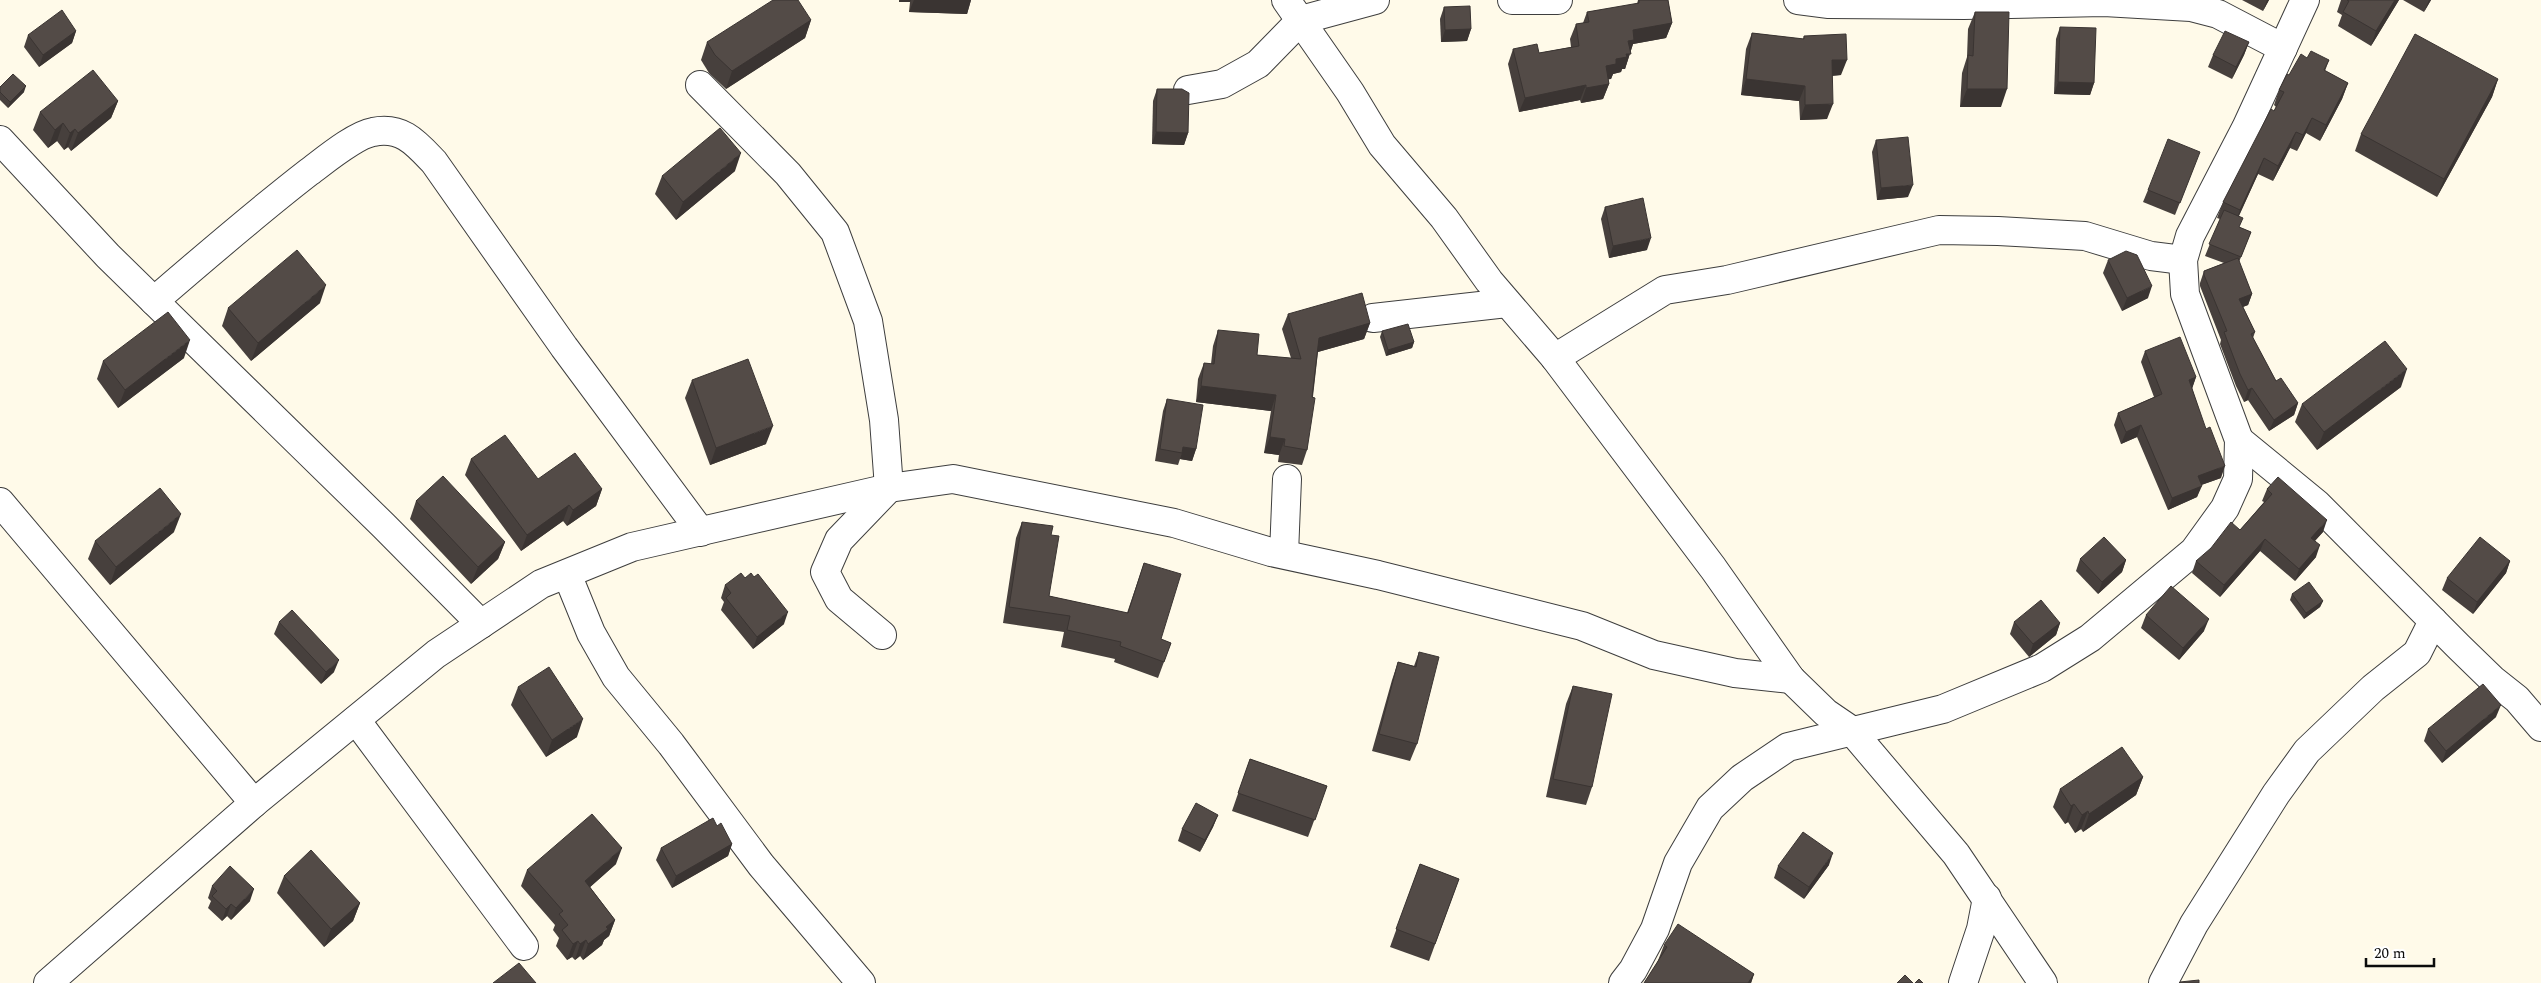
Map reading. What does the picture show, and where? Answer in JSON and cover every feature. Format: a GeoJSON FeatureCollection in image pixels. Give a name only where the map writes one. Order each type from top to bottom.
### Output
{"type":"FeatureCollection","features":[{"type":"Feature","properties":{"kind":"street"},"geometry":{"type":"LineString","coordinates":[[1293,10],[1375,0]]}},
{"type":"Feature","properties":{"kind":"street"},"geometry":{"type":"LineString","coordinates":[[1512,0],[1558,0]]}},
{"type":"Feature","properties":{"kind":"street"},"geometry":{"type":"LineString","coordinates":[[1798,0],[1830,4],[1964,6],[2104,2],[2191,7],[2218,14],[2283,48]]}},
{"type":"Feature","properties":{"kind":"street"},"geometry":{"type":"LineString","coordinates":[[1623,983],[1633,970],[1655,929],[1678,862],[1710,808],[1742,778],[1788,747],[1851,730],[1943,709],[1990,692],[2042,668],[2090,638],[2194,551],[2225,508],[2238,479],[2239,440],[2185,294],[2183,260],[2190,236],[2246,128],[2305,0]]}},
{"type":"Feature","properties":{"kind":"street"},"geometry":{"type":"LineString","coordinates":[[1188,90],[1222,84],[1258,64],[1293,10]]}},
{"type":"Feature","properties":{"kind":"street"},"geometry":{"type":"LineString","coordinates":[[1293,10],[1350,92],[1382,144],[1444,218],[1489,281],[1555,358],[1713,568],[1792,679],[1826,713],[1851,730],[1956,854],[2044,983]]}},
{"type":"Feature","properties":{"kind":"street"},"geometry":{"type":"LineString","coordinates":[[700,85],[788,174],[835,232],[868,321],[884,420],[889,488],[839,540],[824,572],[839,599],[882,635]]}},
{"type":"Feature","properties":{"kind":"street"},"geometry":{"type":"LineString","coordinates":[[154,301],[247,220],[338,150],[373,132],[395,132],[411,137],[434,162],[564,347],[701,532]]}},
{"type":"Feature","properties":{"kind":"street"},"geometry":{"type":"LineString","coordinates":[[0,140],[108,256],[384,526],[481,624]]}},
{"type":"Feature","properties":{"kind":"street"},"geometry":{"type":"LineString","coordinates":[[1555,358],[1665,290],[1727,280],[1939,230],[2085,236],[2151,256],[2183,260]]}},
{"type":"Feature","properties":{"kind":"street"},"geometry":{"type":"LineString","coordinates":[[1373,318],[1508,303]]}},
{"type":"Feature","properties":{"kind":"street"},"geometry":{"type":"LineString","coordinates":[[2239,440],[2318,504],[2492,680],[2517,699],[2541,727]]}},
{"type":"Feature","properties":{"kind":"street"},"geometry":{"type":"LineString","coordinates":[[1284,554],[1288,478]]}},
{"type":"Feature","properties":{"kind":"street"},"geometry":{"type":"LineString","coordinates":[[48,983],[254,803],[436,654],[542,584],[632,547],[889,488],[953,479],[1174,523],[1284,554],[1582,626],[1654,655],[1735,673],[1792,679]]}},
{"type":"Feature","properties":{"kind":"street"},"geometry":{"type":"LineString","coordinates":[[0,502],[254,803]]}},
{"type":"Feature","properties":{"kind":"street"},"geometry":{"type":"LineString","coordinates":[[567,574],[592,633],[616,677],[671,744],[762,865],[861,983]]}},
{"type":"Feature","properties":{"kind":"street"},"geometry":{"type":"LineString","coordinates":[[2163,983],[2194,924],[2276,794],[2307,751],[2373,688],[2417,653],[2433,621]]}},
{"type":"Feature","properties":{"kind":"street"},"geometry":{"type":"LineString","coordinates":[[356,720],[524,946]]}},
{"type":"Feature","properties":{"kind":"street"},"geometry":{"type":"LineString","coordinates":[[1963,983],[1981,929],[1987,898]]}},
{"type":"Feature","properties":{"kind":"building"},"geometry":{"type":"Polygon","coordinates":[[[773,0],[798,0],[811,20],[732,71],[715,55],[707,42],[773,0]]]}},
{"type":"Feature","properties":{"kind":"building"},"geometry":{"type":"Polygon","coordinates":[[[1639,0],[1668,0],[1672,23],[1633,30],[1634,40],[1628,41],[1631,54],[1626,54],[1627,57],[1616,59],[1616,64],[1606,66],[1609,84],[1586,88],[1586,85],[1525,98],[1513,49],[1537,44],[1539,53],[1579,46],[1576,24],[1589,22],[1587,12],[1639,3],[1639,0]]]}},
{"type":"Feature","properties":{"kind":"building"},"geometry":{"type":"Polygon","coordinates":[[[2347,0],[2395,0],[2376,31],[2343,12],[2349,1],[2347,0]]]}},
{"type":"Feature","properties":{"kind":"building"},"geometry":{"type":"Polygon","coordinates":[[[1470,6],[1471,29],[1445,30],[1444,7],[1470,6]]]}},
{"type":"Feature","properties":{"kind":"building"},"geometry":{"type":"Polygon","coordinates":[[[62,10],[76,31],[43,55],[28,35],[62,10]]]}},
{"type":"Feature","properties":{"kind":"building"},"geometry":{"type":"Polygon","coordinates":[[[1975,12],[2009,12],[2007,89],[1967,89],[1968,55],[1973,56],[1975,12]]]}},
{"type":"Feature","properties":{"kind":"building"},"geometry":{"type":"Polygon","coordinates":[[[2060,27],[2096,28],[2094,83],[2058,82],[2060,27]]]}},
{"type":"Feature","properties":{"kind":"building"},"geometry":{"type":"Polygon","coordinates":[[[2225,31],[2249,42],[2236,67],[2213,55],[2225,31]]]}},
{"type":"Feature","properties":{"kind":"building"},"geometry":{"type":"Polygon","coordinates":[[[1752,33],[1804,39],[1804,36],[1846,34],[1847,60],[1832,60],[1833,104],[1805,105],[1805,86],[1746,79],[1752,33]]]}},
{"type":"Feature","properties":{"kind":"building"},"geometry":{"type":"Polygon","coordinates":[[[2415,34],[2498,79],[2444,179],[2361,134],[2415,34]]]}},
{"type":"Feature","properties":{"kind":"building"},"geometry":{"type":"Polygon","coordinates":[[[2311,51],[2329,60],[2324,70],[2348,83],[2326,125],[2312,118],[2303,135],[2296,132],[2278,166],[2264,158],[2240,210],[2223,202],[2271,109],[2274,111],[2284,92],[2279,90],[2287,74],[2289,75],[2301,54],[2307,58],[2311,51]]]}},
{"type":"Feature","properties":{"kind":"building"},"geometry":{"type":"Polygon","coordinates":[[[93,70],[118,101],[78,133],[75,129],[70,133],[63,123],[55,130],[40,112],[93,70]]]}},
{"type":"Feature","properties":{"kind":"building"},"geometry":{"type":"Polygon","coordinates":[[[13,74],[26,86],[10,102],[0,92],[0,87],[13,74]]]}},
{"type":"Feature","properties":{"kind":"building"},"geometry":{"type":"Polygon","coordinates":[[[1157,89],[1182,89],[1189,93],[1188,133],[1156,132],[1157,89]]]}},
{"type":"Feature","properties":{"kind":"building"},"geometry":{"type":"Polygon","coordinates":[[[720,128],[741,153],[683,202],[662,176],[720,128]]]}},
{"type":"Feature","properties":{"kind":"building"},"geometry":{"type":"Polygon","coordinates":[[[1908,137],[1913,185],[1881,188],[1876,140],[1908,137]]]}},
{"type":"Feature","properties":{"kind":"building"},"geometry":{"type":"Polygon","coordinates":[[[2168,139],[2200,152],[2180,203],[2148,190],[2168,139]]]}},
{"type":"Feature","properties":{"kind":"building"},"geometry":{"type":"Polygon","coordinates":[[[1643,198],[1651,238],[1613,246],[1605,207],[1643,198]]]}},
{"type":"Feature","properties":{"kind":"building"},"geometry":{"type":"Polygon","coordinates":[[[2224,210],[2243,218],[2239,227],[2251,232],[2241,257],[2209,244],[2224,210]]]}},
{"type":"Feature","properties":{"kind":"building"},"geometry":{"type":"Polygon","coordinates":[[[297,250],[326,285],[258,343],[228,308],[297,250]]]}},
{"type":"Feature","properties":{"kind":"building"},"geometry":{"type":"Polygon","coordinates":[[[2126,251],[2137,255],[2152,286],[2127,298],[2108,260],[2126,251]]]}},
{"type":"Feature","properties":{"kind":"building"},"geometry":{"type":"Polygon","coordinates":[[[2238,258],[2252,294],[2239,299],[2255,332],[2251,334],[2276,381],[2281,378],[2298,403],[2274,420],[2252,388],[2248,390],[2240,374],[2224,332],[2227,331],[2204,275],[2204,271],[2238,258]]]}},
{"type":"Feature","properties":{"kind":"building"},"geometry":{"type":"Polygon","coordinates":[[[1362,293],[1370,323],[1319,338],[1312,397],[1315,398],[1307,450],[1284,446],[1285,439],[1270,437],[1276,395],[1201,386],[1204,363],[1214,364],[1218,330],[1259,334],[1257,355],[1301,359],[1288,314],[1362,293]]]}},
{"type":"Feature","properties":{"kind":"building"},"geometry":{"type":"Polygon","coordinates":[[[168,312],[190,340],[125,390],[103,361],[168,312]]]}},
{"type":"Feature","properties":{"kind":"building"},"geometry":{"type":"Polygon","coordinates":[[[1408,324],[1414,342],[1388,350],[1382,331],[1408,324]]]}},
{"type":"Feature","properties":{"kind":"building"},"geometry":{"type":"Polygon","coordinates":[[[2180,337],[2196,377],[2189,380],[2206,429],[2210,427],[2225,466],[2198,476],[2202,486],[2172,498],[2141,425],[2126,432],[2118,413],[2162,394],[2145,351],[2180,337]]]}},
{"type":"Feature","properties":{"kind":"building"},"geometry":{"type":"Polygon","coordinates":[[[2385,341],[2407,369],[2324,432],[2302,404],[2385,341]]]}},
{"type":"Feature","properties":{"kind":"building"},"geometry":{"type":"Polygon","coordinates":[[[748,359],[773,426],[716,448],[692,380],[748,359]]]}},
{"type":"Feature","properties":{"kind":"building"},"geometry":{"type":"Polygon","coordinates":[[[1167,399],[1203,405],[1196,449],[1183,447],[1182,453],[1160,449],[1167,399]]]}},
{"type":"Feature","properties":{"kind":"building"},"geometry":{"type":"Polygon","coordinates":[[[505,435],[538,479],[575,453],[602,489],[573,510],[569,505],[527,535],[471,459],[505,435]]]}},
{"type":"Feature","properties":{"kind":"building"},"geometry":{"type":"Polygon","coordinates":[[[443,476],[505,542],[478,567],[416,501],[443,476]]]}},
{"type":"Feature","properties":{"kind":"building"},"geometry":{"type":"Polygon","coordinates":[[[2278,477],[2327,520],[2311,538],[2320,545],[2299,569],[2265,539],[2224,585],[2196,561],[2211,548],[2231,522],[2240,530],[2272,494],[2267,489],[2278,477]]]}},
{"type":"Feature","properties":{"kind":"building"},"geometry":{"type":"Polygon","coordinates":[[[160,488],[181,514],[116,567],[95,541],[160,488]]]}},
{"type":"Feature","properties":{"kind":"building"},"geometry":{"type":"Polygon","coordinates":[[[1022,522],[1053,526],[1051,535],[1059,536],[1049,596],[1128,613],[1144,563],[1181,574],[1161,639],[1171,643],[1164,662],[1120,646],[1121,642],[1067,630],[1070,616],[1009,607],[1022,522]]]}},
{"type":"Feature","properties":{"kind":"building"},"geometry":{"type":"Polygon","coordinates":[[[2104,537],[2126,560],[2102,582],[2080,559],[2104,537]]]}},
{"type":"Feature","properties":{"kind":"building"},"geometry":{"type":"Polygon","coordinates":[[[2480,537],[2510,561],[2477,602],[2447,578],[2480,537]]]}},
{"type":"Feature","properties":{"kind":"building"},"geometry":{"type":"Polygon","coordinates":[[[741,573],[745,578],[751,573],[754,577],[758,574],[788,612],[757,637],[726,598],[731,593],[725,585],[741,573]]]}},
{"type":"Feature","properties":{"kind":"building"},"geometry":{"type":"Polygon","coordinates":[[[2309,582],[2323,601],[2306,613],[2292,594],[2309,582]]]}},
{"type":"Feature","properties":{"kind":"building"},"geometry":{"type":"Polygon","coordinates":[[[2171,586],[2209,619],[2183,648],[2146,615],[2171,586]]]}},
{"type":"Feature","properties":{"kind":"building"},"geometry":{"type":"Polygon","coordinates":[[[2041,600],[2060,623],[2033,644],[2014,622],[2041,600]]]}},
{"type":"Feature","properties":{"kind":"building"},"geometry":{"type":"Polygon","coordinates":[[[292,610],[339,660],[326,672],[279,622],[292,610]]]}},
{"type":"Feature","properties":{"kind":"building"},"geometry":{"type":"Polygon","coordinates":[[[1419,652],[1439,657],[1417,744],[1379,734],[1398,662],[1416,667],[1419,652]]]}},
{"type":"Feature","properties":{"kind":"building"},"geometry":{"type":"Polygon","coordinates":[[[549,667],[583,719],[552,740],[518,687],[549,667]]]}},
{"type":"Feature","properties":{"kind":"building"},"geometry":{"type":"Polygon","coordinates":[[[2483,684],[2501,705],[2446,751],[2428,729],[2483,684]]]}},
{"type":"Feature","properties":{"kind":"building"},"geometry":{"type":"Polygon","coordinates":[[[1573,686],[1612,694],[1592,787],[1553,779],[1573,686]]]}},
{"type":"Feature","properties":{"kind":"building"},"geometry":{"type":"Polygon","coordinates":[[[2122,747],[2143,777],[2089,814],[2088,811],[2082,815],[2074,804],[2071,806],[2060,789],[2122,747]]]}},
{"type":"Feature","properties":{"kind":"building"},"geometry":{"type":"Polygon","coordinates":[[[1250,759],[1327,786],[1315,820],[1238,793],[1250,759]]]}},
{"type":"Feature","properties":{"kind":"building"},"geometry":{"type":"Polygon","coordinates":[[[1196,803],[1218,815],[1205,840],[1182,829],[1196,803]]]}},
{"type":"Feature","properties":{"kind":"building"},"geometry":{"type":"Polygon","coordinates":[[[592,814],[622,848],[585,881],[615,920],[606,927],[608,929],[588,944],[586,940],[580,944],[578,941],[573,944],[562,930],[568,925],[559,914],[563,911],[527,870],[592,814]]]}},
{"type":"Feature","properties":{"kind":"building"},"geometry":{"type":"Polygon","coordinates":[[[713,818],[717,826],[721,823],[732,844],[676,876],[661,848],[713,818]]]}},
{"type":"Feature","properties":{"kind":"building"},"geometry":{"type":"Polygon","coordinates":[[[1803,832],[1833,853],[1809,887],[1778,866],[1803,832]]]}},
{"type":"Feature","properties":{"kind":"building"},"geometry":{"type":"Polygon","coordinates":[[[311,850],[360,903],[331,929],[284,876],[311,850]]]}},
{"type":"Feature","properties":{"kind":"building"},"geometry":{"type":"Polygon","coordinates":[[[1420,864],[1459,879],[1435,944],[1396,929],[1420,864]]]}},
{"type":"Feature","properties":{"kind":"building"},"geometry":{"type":"Polygon","coordinates":[[[230,866],[254,889],[236,908],[231,904],[226,909],[212,896],[217,891],[212,886],[230,866]]]}},
{"type":"Feature","properties":{"kind":"building"},"geometry":{"type":"Polygon","coordinates":[[[1678,924],[1754,974],[1748,983],[1644,983],[1667,947],[1664,945],[1678,924]]]}},
{"type":"Feature","properties":{"kind":"building"},"geometry":{"type":"Polygon","coordinates":[[[519,963],[536,983],[493,983],[519,963]]]}},
{"type":"Feature","properties":{"kind":"building"},"geometry":{"type":"Polygon","coordinates":[[[1905,975],[1913,983],[1897,983],[1905,975]]]}},
{"type":"Feature","properties":{"kind":"building"},"geometry":{"type":"Polygon","coordinates":[[[1919,979],[1923,983],[1915,983],[1919,979]]]}},
{"type":"Feature","properties":{"kind":"building"},"geometry":{"type":"Polygon","coordinates":[[[2199,980],[2199,983],[2179,983],[2180,982],[2199,980]]]}}]}
